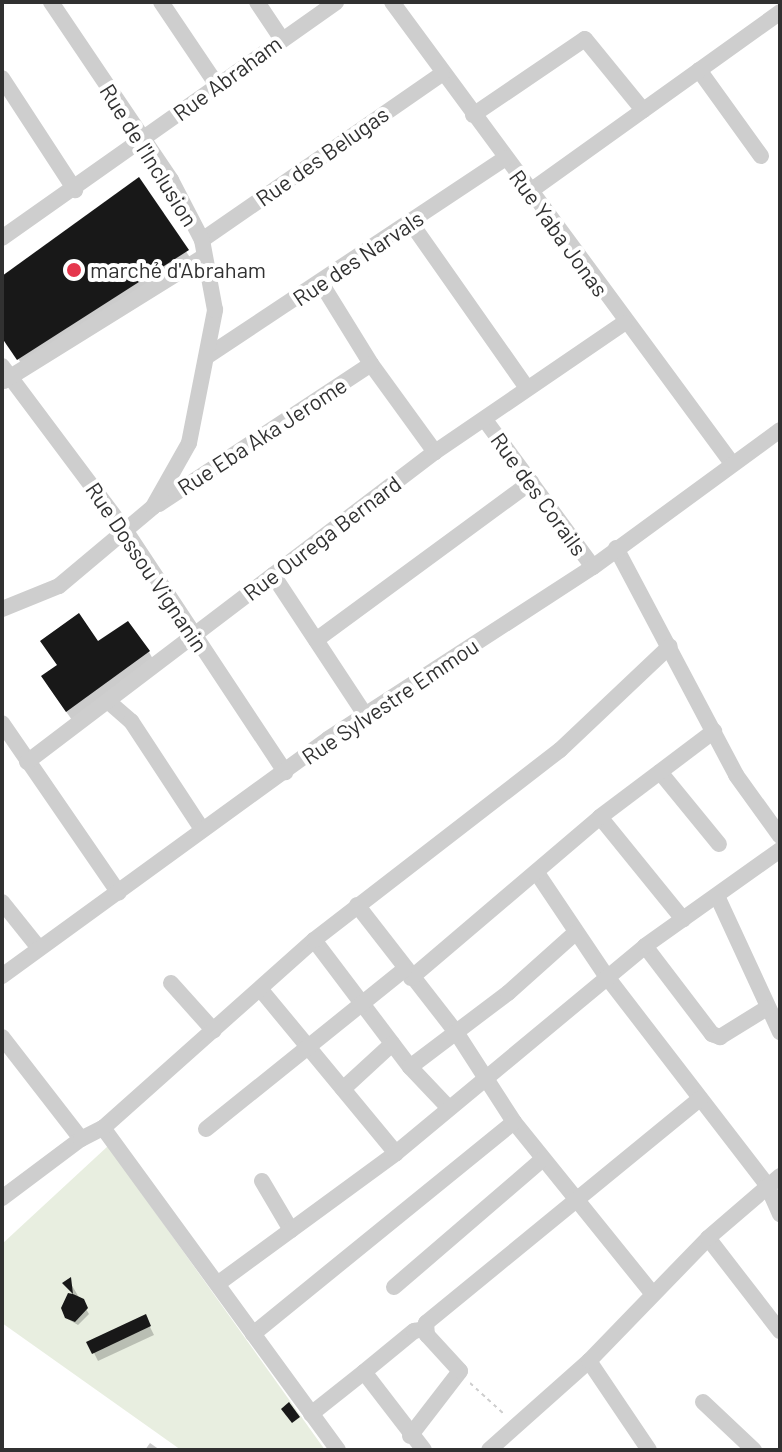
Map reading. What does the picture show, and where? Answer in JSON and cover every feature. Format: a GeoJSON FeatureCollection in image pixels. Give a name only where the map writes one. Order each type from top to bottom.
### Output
{"type":"FeatureCollection","features":[{"type":"Feature","properties":{"kind":"street","name":"Rue de l'Inclusion"},"geometry":{"type":"LineString","coordinates":[[2,609],[59,586],[127,533],[153,507],[189,443],[209,355],[215,310],[202,240],[171,180],[51,2]]}},
{"type":"Feature","properties":{"kind":"street"},"geometry":{"type":"LineString","coordinates":[[161,2],[217,85]]}},
{"type":"Feature","properties":{"kind":"street"},"geometry":{"type":"LineString","coordinates":[[257,2],[281,38]]}},
{"type":"Feature","properties":{"kind":"street","name":"Rue Abraham"},"geometry":{"type":"LineString","coordinates":[[2,238],[75,190],[141,138],[336,2]]}},
{"type":"Feature","properties":{"kind":"street","name":"Rue Yaba Jonas"},"geometry":{"type":"LineString","coordinates":[[392,2],[624,323],[731,462]]}},
{"type":"Feature","properties":{"kind":"street"},"geometry":{"type":"LineString","coordinates":[[529,192],[780,12]]}},
{"type":"Feature","properties":{"kind":"street"},"geometry":{"type":"LineString","coordinates":[[473,115],[585,39],[643,110]]}},
{"type":"Feature","properties":{"kind":"street"},"geometry":{"type":"LineString","coordinates":[[699,70],[761,156]]}},
{"type":"Feature","properties":{"kind":"street","name":"Rue des Belugas"},"geometry":{"type":"LineString","coordinates":[[202,240],[442,74]]}},
{"type":"Feature","properties":{"kind":"street"},"geometry":{"type":"LineString","coordinates":[[2,78],[75,190]]}},
{"type":"Feature","properties":{"kind":"street","name":"Rue des Narvals"},"geometry":{"type":"LineString","coordinates":[[209,355],[505,158]]}},
{"type":"Feature","properties":{"kind":"street"},"geometry":{"type":"LineString","coordinates":[[411,223],[527,388]]}},
{"type":"Feature","properties":{"kind":"street"},"geometry":{"type":"LineString","coordinates":[[5,375],[203,257]]}},
{"type":"Feature","properties":{"kind":"street"},"geometry":{"type":"LineString","coordinates":[[321,283],[371,364],[435,452]]}},
{"type":"Feature","properties":{"kind":"street","name":"Rue Ourega Bernard"},"geometry":{"type":"LineString","coordinates":[[27,762],[110,703],[435,452],[624,323]]}},
{"type":"Feature","properties":{"kind":"street","name":"Rue Eba Aka Jerome"},"geometry":{"type":"LineString","coordinates":[[153,507],[371,364]]}},
{"type":"Feature","properties":{"kind":"street","name":"Rue Dossou Vignanin"},"geometry":{"type":"LineString","coordinates":[[5,375],[127,533],[285,772]]}},
{"type":"Feature","properties":{"kind":"street","name":"Rue des Corails"},"geometry":{"type":"LineString","coordinates":[[485,420],[593,567]]}},
{"type":"Feature","properties":{"kind":"street","name":"Rue Sylvestre Emmou"},"geometry":{"type":"LineString","coordinates":[[2,976],[38,947],[119,893],[202,829],[366,716],[593,567],[731,462],[780,430]]}},
{"type":"Feature","properties":{"kind":"street"},"geometry":{"type":"LineString","coordinates":[[316,640],[531,482]]}},
{"type":"Feature","properties":{"kind":"street"},"geometry":{"type":"LineString","coordinates":[[616,548],[736,775],[780,836]]}},
{"type":"Feature","properties":{"kind":"street"},"geometry":{"type":"LineString","coordinates":[[273,575],[366,716]]}},
{"type":"Feature","properties":{"kind":"street"},"geometry":{"type":"LineString","coordinates":[[2,1198],[81,1139],[103,1128],[314,940],[560,750],[670,646]]}},
{"type":"Feature","properties":{"kind":"street"},"geometry":{"type":"LineString","coordinates":[[110,703],[131,721],[202,829]]}},
{"type":"Feature","properties":{"kind":"street"},"geometry":{"type":"LineString","coordinates":[[2,723],[119,893]]}},
{"type":"Feature","properties":{"kind":"street"},"geometry":{"type":"LineString","coordinates":[[206,1129],[307,1046],[363,1003],[408,974],[537,873],[600,817],[714,731]]}},
{"type":"Feature","properties":{"kind":"street"},"geometry":{"type":"LineString","coordinates":[[660,772],[719,844]]}},
{"type":"Feature","properties":{"kind":"street"},"geometry":{"type":"LineString","coordinates":[[600,817],[683,919]]}},
{"type":"Feature","properties":{"kind":"street"},"geometry":{"type":"LineString","coordinates":[[220,1282],[396,1153],[447,1106],[487,1081],[645,946],[718,898],[780,850]]}},
{"type":"Feature","properties":{"kind":"street"},"geometry":{"type":"LineString","coordinates":[[537,873],[575,933],[700,1099],[774,1180],[780,1214]]}},
{"type":"Feature","properties":{"kind":"street"},"geometry":{"type":"LineString","coordinates":[[718,898],[780,1032]]}},
{"type":"Feature","properties":{"kind":"street"},"geometry":{"type":"LineString","coordinates":[[2,902],[38,947]]}},
{"type":"Feature","properties":{"kind":"street"},"geometry":{"type":"LineString","coordinates":[[357,905],[456,1032],[514,1122],[652,1293]]}},
{"type":"Feature","properties":{"kind":"street"},"geometry":{"type":"LineString","coordinates":[[410,1067],[575,933]]}},
{"type":"Feature","properties":{"kind":"street"},"geometry":{"type":"LineString","coordinates":[[314,940],[410,1067],[447,1106]]}},
{"type":"Feature","properties":{"kind":"street"},"geometry":{"type":"LineString","coordinates":[[645,946],[712,1034],[720,1037],[767,1008]]}},
{"type":"Feature","properties":{"kind":"street"},"geometry":{"type":"LineString","coordinates":[[171,983],[214,1031]]}},
{"type":"Feature","properties":{"kind":"street"},"geometry":{"type":"LineString","coordinates":[[261,990],[396,1153]]}},
{"type":"Feature","properties":{"kind":"street"},"geometry":{"type":"LineString","coordinates":[[2,1037],[81,1139]]}},
{"type":"Feature","properties":{"kind":"street"},"geometry":{"type":"LineString","coordinates":[[343,1089],[392,1044]]}},
{"type":"Feature","properties":{"kind":"street"},"geometry":{"type":"LineString","coordinates":[[311,1414],[414,1331],[424,1329],[700,1099]]}},
{"type":"Feature","properties":{"kind":"street"},"geometry":{"type":"LineString","coordinates":[[253,1334],[514,1122]]}},
{"type":"Feature","properties":{"kind":"street"},"geometry":{"type":"LineString","coordinates":[[103,1128],[220,1282],[253,1334],[338,1450]]}},
{"type":"Feature","properties":{"kind":"street"},"geometry":{"type":"LineString","coordinates":[[394,1287],[543,1159]]}},
{"type":"Feature","properties":{"kind":"street"},"geometry":{"type":"LineString","coordinates":[[499,1447],[517,1425],[589,1361],[708,1238],[774,1180]]}},
{"type":"Feature","properties":{"kind":"street"},"geometry":{"type":"LineString","coordinates":[[262,1181],[291,1230]]}},
{"type":"Feature","properties":{"kind":"street"},"geometry":{"type":"LineString","coordinates":[[708,1238],[780,1331]]}},
{"type":"Feature","properties":{"kind":"street"},"geometry":{"type":"LineString","coordinates":[[410,1436],[460,1371],[424,1329]]}},
{"type":"Feature","properties":{"kind":"street"},"geometry":{"type":"LineString","coordinates":[[589,1361],[649,1450]]}},
{"type":"Feature","properties":{"kind":"street"},"geometry":{"type":"LineString","coordinates":[[364,1372],[410,1436],[424,1450]]}},
{"type":"Feature","properties":{"kind":"street"},"geometry":{"type":"LineString","coordinates":[[703,1402],[754,1450]]}},
{"type":"Feature","properties":{"kind":"path"},"geometry":{"type":"LineString","coordinates":[[460,1371],[517,1425]]}},
{"type":"Feature","properties":{"kind":"shaded area"},"geometry":{"type":"Polygon","coordinates":[[[108,1146],[325,1450],[181,1450],[2,1323],[2,1244],[108,1146]]]}},
{"type":"Feature","properties":{"kind":"building"},"geometry":{"type":"Polygon","coordinates":[[[139,177],[189,250],[17,360],[2,338],[2,276],[139,177]]]}},
{"type":"Feature","properties":{"kind":"building"},"geometry":{"type":"Polygon","coordinates":[[[79,613],[98,641],[128,621],[150,651],[66,712],[41,676],[57,665],[40,641],[79,613]]]}},
{"type":"Feature","properties":{"kind":"building"},"geometry":{"type":"Polygon","coordinates":[[[71,1277],[73,1294],[62,1283],[71,1277]]]}},
{"type":"Feature","properties":{"kind":"building"},"geometry":{"type":"Polygon","coordinates":[[[68,1293],[84,1299],[88,1308],[75,1322],[65,1318],[61,1308],[68,1293]]]}},
{"type":"Feature","properties":{"kind":"building"},"geometry":{"type":"Polygon","coordinates":[[[146,1314],[151,1326],[92,1354],[86,1342],[146,1314]]]}},
{"type":"Feature","properties":{"kind":"building"},"geometry":{"type":"Polygon","coordinates":[[[289,1402],[300,1417],[292,1423],[281,1409],[289,1402]]]}},
{"type":"Feature","properties":{"kind":"place","name":"marché d'Abraham"},"geometry":{"type":"Point","coordinates":[74,270]}}]}
